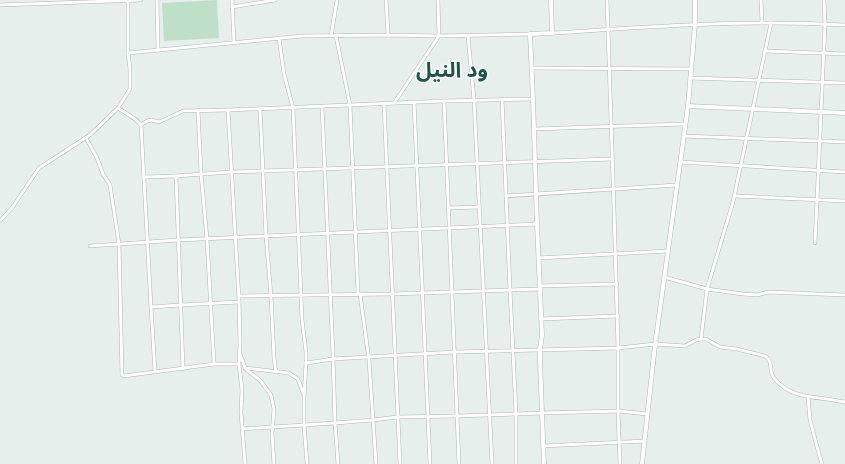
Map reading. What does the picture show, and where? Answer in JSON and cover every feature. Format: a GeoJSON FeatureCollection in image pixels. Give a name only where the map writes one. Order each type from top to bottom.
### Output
{"type":"FeatureCollection","features":[{"type":"Feature","properties":{"kind":"street"},"geometry":{"type":"LineString","coordinates":[[0,221],[12,208],[39,168],[90,135],[118,108],[130,89],[128,0]]}},
{"type":"Feature","properties":{"kind":"street"},"geometry":{"type":"LineString","coordinates":[[0,5],[43,2],[141,0]]}},
{"type":"Feature","properties":{"kind":"street"},"geometry":{"type":"LineString","coordinates":[[157,0],[158,50]]}},
{"type":"Feature","properties":{"kind":"street"},"geometry":{"type":"LineString","coordinates":[[232,0],[234,42]]}},
{"type":"Feature","properties":{"kind":"street"},"geometry":{"type":"LineString","coordinates":[[232,7],[275,0]]}},
{"type":"Feature","properties":{"kind":"street"},"geometry":{"type":"LineString","coordinates":[[331,36],[337,0]]}},
{"type":"Feature","properties":{"kind":"street"},"geometry":{"type":"LineString","coordinates":[[386,0],[388,35]]}},
{"type":"Feature","properties":{"kind":"street"},"geometry":{"type":"LineString","coordinates":[[394,103],[439,36],[438,0]]}},
{"type":"Feature","properties":{"kind":"street"},"geometry":{"type":"LineString","coordinates":[[551,0],[552,33]]}},
{"type":"Feature","properties":{"kind":"street"},"geometry":{"type":"LineString","coordinates":[[607,0],[618,316],[618,411],[620,464]]}},
{"type":"Feature","properties":{"kind":"street"},"geometry":{"type":"LineString","coordinates":[[642,464],[655,344],[688,106],[696,0]]}},
{"type":"Feature","properties":{"kind":"street"},"geometry":{"type":"LineString","coordinates":[[761,0],[762,23]]}},
{"type":"Feature","properties":{"kind":"street"},"geometry":{"type":"LineString","coordinates":[[816,243],[825,25],[824,0]]}},
{"type":"Feature","properties":{"kind":"street"},"geometry":{"type":"LineString","coordinates":[[128,53],[302,36],[468,36],[552,33],[695,24],[770,23],[845,26]]}},
{"type":"Feature","properties":{"kind":"street"},"geometry":{"type":"LineString","coordinates":[[701,339],[707,289],[734,196],[770,23]]}},
{"type":"Feature","properties":{"kind":"street"},"geometry":{"type":"LineString","coordinates":[[530,34],[536,161],[538,258],[542,319],[540,349],[544,464]]}},
{"type":"Feature","properties":{"kind":"street"},"geometry":{"type":"LineString","coordinates":[[336,36],[350,105],[359,294],[368,356],[376,464]]}},
{"type":"Feature","properties":{"kind":"street"},"geometry":{"type":"LineString","coordinates":[[468,36],[474,100],[492,464]]}},
{"type":"Feature","properties":{"kind":"street"},"geometry":{"type":"LineString","coordinates":[[279,38],[284,74],[293,108],[302,320],[306,352],[304,425],[307,464]]}},
{"type":"Feature","properties":{"kind":"street"},"geometry":{"type":"LineString","coordinates":[[765,51],[845,54]]}},
{"type":"Feature","properties":{"kind":"street"},"geometry":{"type":"LineString","coordinates":[[532,68],[691,69]]}},
{"type":"Feature","properties":{"kind":"street"},"geometry":{"type":"LineString","coordinates":[[690,78],[845,83]]}},
{"type":"Feature","properties":{"kind":"street"},"geometry":{"type":"LineString","coordinates":[[502,99],[516,414],[516,464]]}},
{"type":"Feature","properties":{"kind":"street"},"geometry":{"type":"LineString","coordinates":[[141,125],[151,120],[159,122],[182,111],[533,99]]}},
{"type":"Feature","properties":{"kind":"street"},"geometry":{"type":"LineString","coordinates":[[444,101],[459,464]]}},
{"type":"Feature","properties":{"kind":"street"},"geometry":{"type":"LineString","coordinates":[[414,102],[430,464]]}},
{"type":"Feature","properties":{"kind":"street"},"geometry":{"type":"LineString","coordinates":[[384,104],[400,464]]}},
{"type":"Feature","properties":{"kind":"street"},"geometry":{"type":"LineString","coordinates":[[688,106],[845,113]]}},
{"type":"Feature","properties":{"kind":"street"},"geometry":{"type":"LineString","coordinates":[[322,107],[338,464]]}},
{"type":"Feature","properties":{"kind":"street"},"geometry":{"type":"LineString","coordinates":[[118,108],[135,119],[141,125],[155,372]]}},
{"type":"Feature","properties":{"kind":"street"},"geometry":{"type":"LineString","coordinates":[[260,109],[266,236],[276,372]]}},
{"type":"Feature","properties":{"kind":"street"},"geometry":{"type":"LineString","coordinates":[[198,110],[214,364]]}},
{"type":"Feature","properties":{"kind":"street"},"geometry":{"type":"LineString","coordinates":[[228,110],[239,296],[239,364],[242,390],[241,412],[245,464]]}},
{"type":"Feature","properties":{"kind":"street"},"geometry":{"type":"LineString","coordinates":[[534,129],[685,124]]}},
{"type":"Feature","properties":{"kind":"street"},"geometry":{"type":"LineString","coordinates":[[684,136],[845,142]]}},
{"type":"Feature","properties":{"kind":"street"},"geometry":{"type":"LineString","coordinates":[[86,138],[110,185],[119,244],[122,375],[183,369],[214,364],[239,364]]}},
{"type":"Feature","properties":{"kind":"street"},"geometry":{"type":"LineString","coordinates":[[144,177],[232,172],[612,158]]}},
{"type":"Feature","properties":{"kind":"street"},"geometry":{"type":"LineString","coordinates":[[680,162],[845,172]]}},
{"type":"Feature","properties":{"kind":"street"},"geometry":{"type":"LineString","coordinates":[[176,176],[183,369]]}},
{"type":"Feature","properties":{"kind":"street"},"geometry":{"type":"LineString","coordinates":[[506,196],[677,185]]}},
{"type":"Feature","properties":{"kind":"street"},"geometry":{"type":"LineString","coordinates":[[734,196],[845,202]]}},
{"type":"Feature","properties":{"kind":"street"},"geometry":{"type":"LineString","coordinates":[[449,208],[479,207]]}},
{"type":"Feature","properties":{"kind":"street"},"geometry":{"type":"LineString","coordinates":[[90,246],[178,240],[537,224]]}},
{"type":"Feature","properties":{"kind":"street"},"geometry":{"type":"LineString","coordinates":[[538,258],[668,251]]}},
{"type":"Feature","properties":{"kind":"street"},"geometry":{"type":"LineString","coordinates":[[664,276],[707,289],[750,295],[768,292],[845,295]]}},
{"type":"Feature","properties":{"kind":"street"},"geometry":{"type":"LineString","coordinates":[[239,296],[392,294],[510,290],[540,287],[617,284]]}},
{"type":"Feature","properties":{"kind":"street"},"geometry":{"type":"LineString","coordinates":[[151,307],[239,302]]}},
{"type":"Feature","properties":{"kind":"street"},"geometry":{"type":"LineString","coordinates":[[542,319],[618,316]]}},
{"type":"Feature","properties":{"kind":"street"},"geometry":{"type":"LineString","coordinates":[[306,363],[368,356],[425,353],[618,348],[655,344],[685,346],[701,339],[706,339],[720,347],[737,349],[765,356],[768,358],[770,363],[772,376],[779,384],[789,391],[808,397],[845,402]]}},
{"type":"Feature","properties":{"kind":"street"},"geometry":{"type":"LineString","coordinates":[[240,352],[245,368],[260,380],[271,395],[274,409],[272,434],[274,464]]}},
{"type":"Feature","properties":{"kind":"street"},"geometry":{"type":"LineString","coordinates":[[245,368],[289,373],[298,379],[304,397]]}},
{"type":"Feature","properties":{"kind":"street"},"geometry":{"type":"LineString","coordinates":[[808,397],[810,420],[822,464]]}},
{"type":"Feature","properties":{"kind":"street"},"geometry":{"type":"LineString","coordinates":[[242,428],[335,423],[398,417],[618,411],[648,414]]}},
{"type":"Feature","properties":{"kind":"street"},"geometry":{"type":"LineString","coordinates":[[543,446],[644,441]]}},
{"type":"Feature","properties":{"kind":"green space"},"geometry":{"type":"Polygon","coordinates":[[[217,0],[219,38],[164,41],[162,3],[217,0]]]}},
{"type":"Feature","properties":{"kind":"district","name":"ود النيل"},"geometry":{"type":"Point","coordinates":[452,70]}}]}
